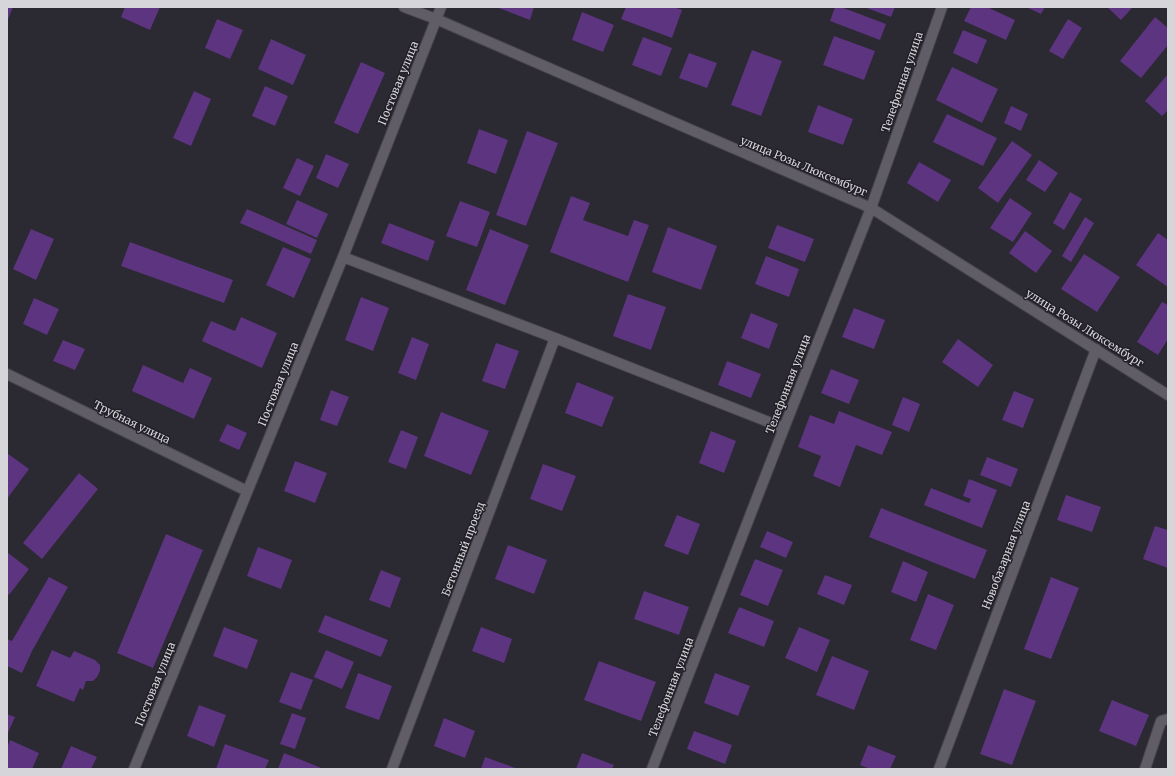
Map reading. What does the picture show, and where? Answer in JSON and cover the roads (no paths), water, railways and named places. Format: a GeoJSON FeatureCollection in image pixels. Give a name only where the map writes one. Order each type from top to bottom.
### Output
{"type":"FeatureCollection","features":[{"type":"Feature","properties":{"kind":"street","name":"улица Розы Люксембург"},"geometry":{"type":"LineString","coordinates":[[404,7],[436,19],[871,208],[1168,395]]}},
{"type":"Feature","properties":{"kind":"street","name":"Постовая улица"},"geometry":{"type":"LineString","coordinates":[[134,769],[343,257],[441,7]]}},
{"type":"Feature","properties":{"kind":"street","name":"Телефонная улица"},"geometry":{"type":"LineString","coordinates":[[652,769],[871,208],[942,7]]}},
{"type":"Feature","properties":{"kind":"street"},"geometry":{"type":"LineString","coordinates":[[343,257],[784,428]]}},
{"type":"Feature","properties":{"kind":"street","name":"Бетонный проезд"},"geometry":{"type":"LineString","coordinates":[[392,769],[555,338]]}},
{"type":"Feature","properties":{"kind":"street","name":"Новобазарная улица"},"geometry":{"type":"LineString","coordinates":[[939,769],[1096,349]]}},
{"type":"Feature","properties":{"kind":"street","name":"Трубная улица"},"geometry":{"type":"LineString","coordinates":[[7,374],[247,491]]}},
{"type":"Feature","properties":{"kind":"street"},"geometry":{"type":"LineString","coordinates":[[1145,769],[1161,721],[1168,719]]}}]}
